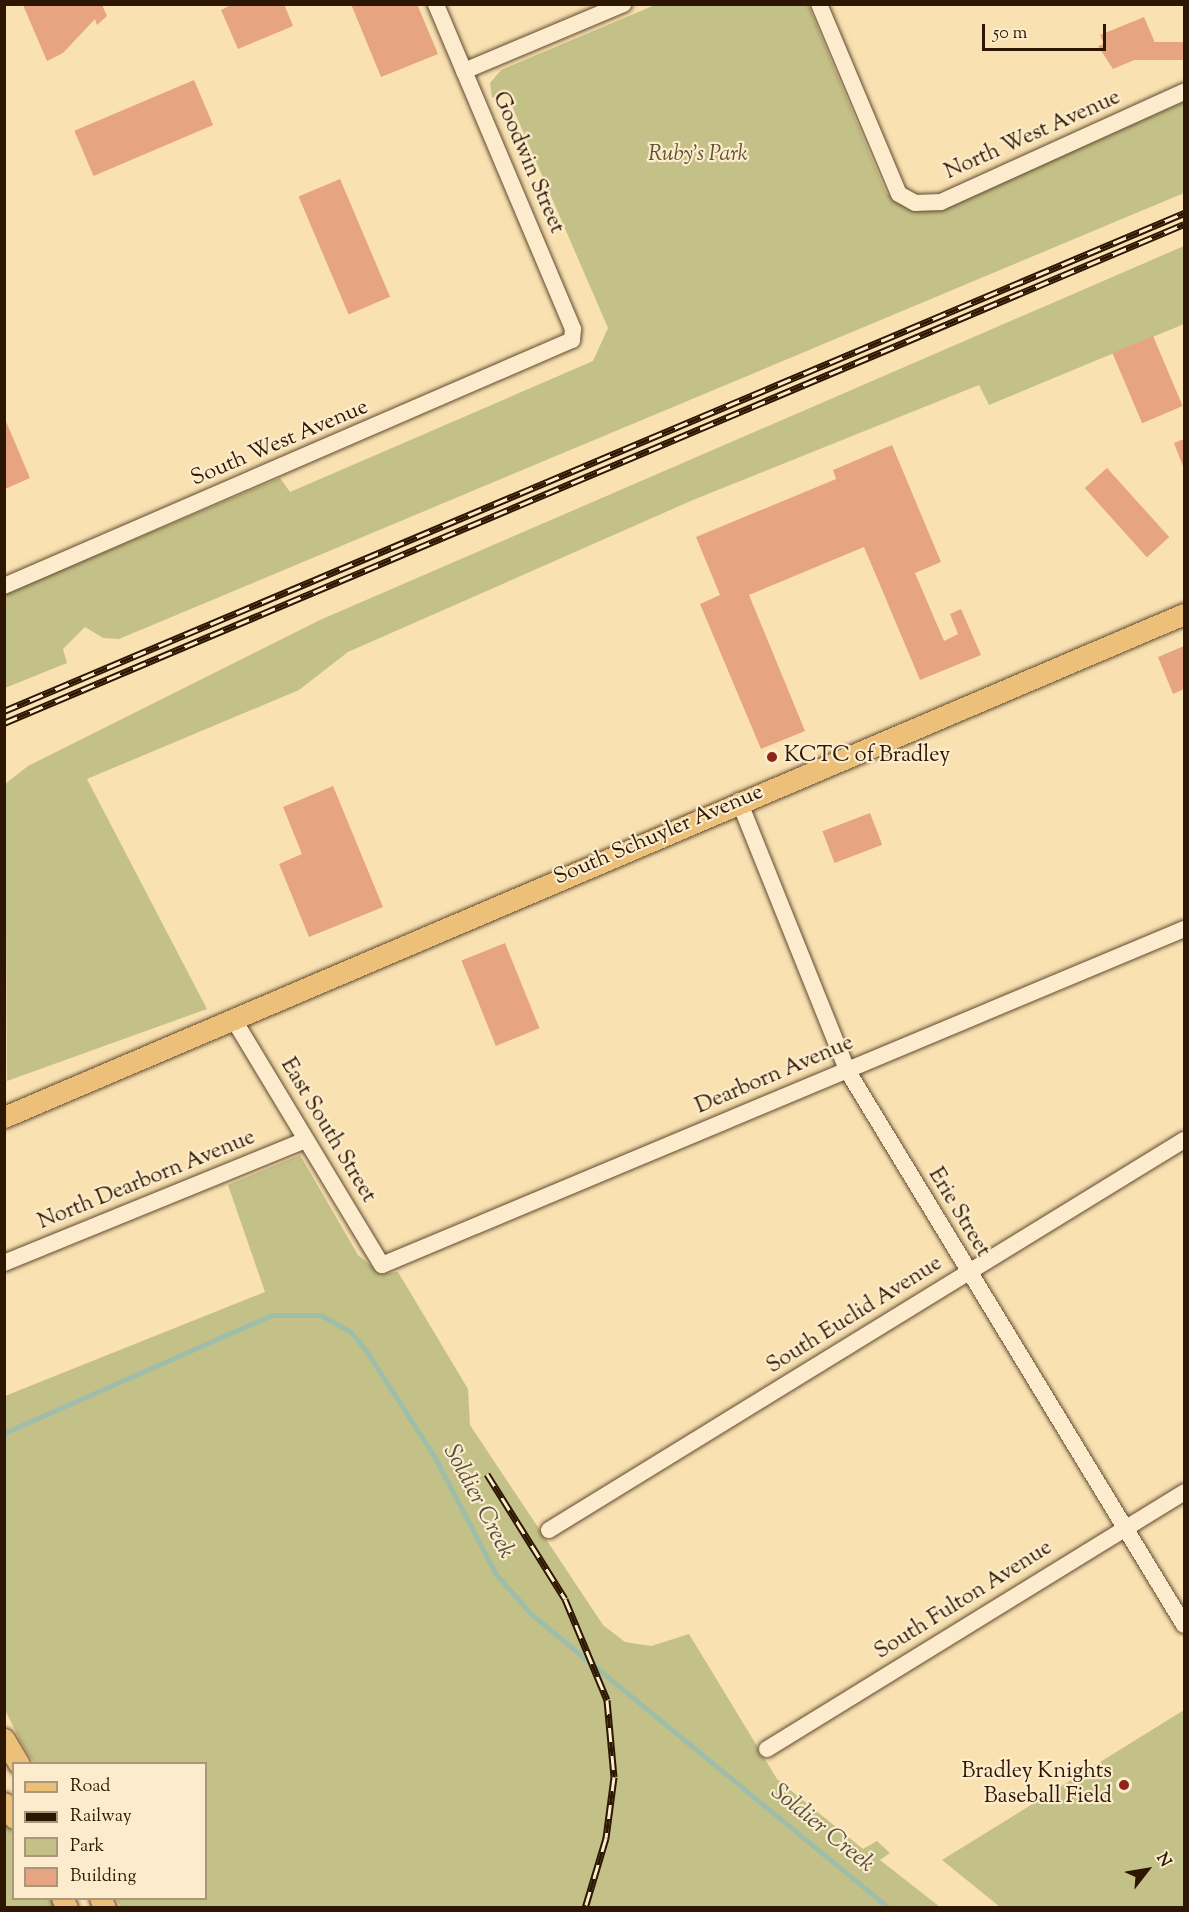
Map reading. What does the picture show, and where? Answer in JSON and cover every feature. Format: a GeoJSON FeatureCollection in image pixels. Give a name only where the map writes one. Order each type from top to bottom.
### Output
{"type":"FeatureCollection","features":[{"type":"Feature","properties":{"kind":"main road","name":"South Schuyler Avenue"},"geometry":{"type":"LineString","coordinates":[[4,1117],[739,801],[1185,614]]}},
{"type":"Feature","properties":{"kind":"main road"},"geometry":{"type":"LineString","coordinates":[[4,1739],[18,1762]]}},
{"type":"Feature","properties":{"kind":"street","name":"Goodwin Street"},"geometry":{"type":"LineString","coordinates":[[436,4],[573,329],[572,340]]}},
{"type":"Feature","properties":{"kind":"street"},"geometry":{"type":"LineString","coordinates":[[464,71],[623,4]]}},
{"type":"Feature","properties":{"kind":"street","name":"North West Avenue"},"geometry":{"type":"LineString","coordinates":[[819,4],[899,194],[915,203],[941,202],[1185,92]]}},
{"type":"Feature","properties":{"kind":"street","name":"South West Avenue"},"geometry":{"type":"LineString","coordinates":[[4,586],[572,340]]}},
{"type":"Feature","properties":{"kind":"street","name":"Erie Street"},"geometry":{"type":"LineString","coordinates":[[739,801],[847,1070],[967,1274],[1185,1625]]}},
{"type":"Feature","properties":{"kind":"street","name":"Dearborn Avenue"},"geometry":{"type":"LineString","coordinates":[[382,1265],[1185,929]]}},
{"type":"Feature","properties":{"kind":"street","name":"East South Street"},"geometry":{"type":"LineString","coordinates":[[234,1020],[382,1265]]}},
{"type":"Feature","properties":{"kind":"street","name":"North Dearborn Avenue"},"geometry":{"type":"LineString","coordinates":[[4,1263],[306,1140]]}},
{"type":"Feature","properties":{"kind":"street","name":"South Euclid Avenue"},"geometry":{"type":"LineString","coordinates":[[549,1530],[1185,1140]]}},
{"type":"Feature","properties":{"kind":"street","name":"South Fulton Avenue"},"geometry":{"type":"LineString","coordinates":[[767,1749],[1185,1492]]}},
{"type":"Feature","properties":{"kind":"green space","name":"Ruby's Park"},"geometry":{"type":"Polygon","coordinates":[[[655,5],[808,5],[886,193],[908,209],[953,203],[1184,102],[1184,193],[119,639],[103,638],[85,627],[63,649],[67,663],[5,688],[5,594],[280,478],[290,492],[593,361],[608,328],[506,92],[492,98],[490,83],[501,70],[655,5]]]}},
{"type":"Feature","properties":{"kind":"green space"},"geometry":{"type":"Polygon","coordinates":[[[1184,246],[1184,324],[989,405],[979,385],[693,500],[348,652],[299,690],[87,779],[207,1009],[7,1081],[5,784],[28,766],[320,620],[1184,246]]]}},
{"type":"Feature","properties":{"kind":"green space"},"geometry":{"type":"Polygon","coordinates":[[[300,1155],[358,1255],[381,1274],[398,1272],[468,1389],[470,1425],[603,1625],[625,1642],[651,1646],[689,1634],[777,1779],[863,1849],[877,1841],[890,1853],[880,1860],[940,1907],[121,1907],[117,1900],[207,1900],[207,1762],[33,1762],[20,1740],[5,1710],[5,1396],[265,1292],[228,1185],[300,1155]]]}},
{"type":"Feature","properties":{"kind":"green space","name":"Bradley Knights Baseball Field"},"geometry":{"type":"Polygon","coordinates":[[[1184,1710],[1184,1907],[1000,1907],[942,1860],[1184,1710]]]}},
{"type":"Feature","properties":{"kind":"green space"},"geometry":{"type":"Polygon","coordinates":[[[4,1819],[12,1832],[12,1900],[53,1900],[57,1907],[5,1907],[4,1819]]]}},
{"type":"Feature","properties":{"kind":"building"},"geometry":{"type":"Polygon","coordinates":[[[233,4],[284,4],[293,26],[238,49],[221,10],[233,4]]]}},
{"type":"Feature","properties":{"kind":"building"},"geometry":{"type":"Polygon","coordinates":[[[351,4],[417,4],[438,54],[381,77],[351,4]]]}},
{"type":"Feature","properties":{"kind":"building"},"geometry":{"type":"Polygon","coordinates":[[[23,5],[102,5],[107,16],[97,25],[95,19],[63,53],[47,61],[23,5]]]}},
{"type":"Feature","properties":{"kind":"building"},"geometry":{"type":"Polygon","coordinates":[[[1144,17],[1158,50],[1113,69],[1098,46],[1104,44],[1100,35],[1144,17]]]}},
{"type":"Feature","properties":{"kind":"building"},"geometry":{"type":"Polygon","coordinates":[[[1118,42],[1184,42],[1184,60],[1118,60],[1118,42]]]}},
{"type":"Feature","properties":{"kind":"building"},"geometry":{"type":"Polygon","coordinates":[[[194,80],[213,125],[93,176],[74,131],[194,80]]]}},
{"type":"Feature","properties":{"kind":"building"},"geometry":{"type":"Polygon","coordinates":[[[340,179],[390,297],[349,314],[299,197],[340,179]]]}},
{"type":"Feature","properties":{"kind":"building"},"geometry":{"type":"Polygon","coordinates":[[[1153,336],[1183,406],[1142,423],[1112,353],[1153,336]]]}},
{"type":"Feature","properties":{"kind":"building"},"geometry":{"type":"Polygon","coordinates":[[[5,419],[30,478],[5,489],[5,419]]]}},
{"type":"Feature","properties":{"kind":"building"},"geometry":{"type":"Polygon","coordinates":[[[1184,439],[1184,469],[1174,443],[1184,439]]]}},
{"type":"Feature","properties":{"kind":"building"},"geometry":{"type":"Polygon","coordinates":[[[892,445],[941,562],[915,573],[944,641],[958,634],[950,614],[961,609],[981,655],[920,680],[864,547],[749,595],[805,731],[761,749],[700,604],[720,595],[696,537],[836,479],[833,470],[892,445]]]}},
{"type":"Feature","properties":{"kind":"building"},"geometry":{"type":"Polygon","coordinates":[[[1107,468],[1169,537],[1147,557],[1085,488],[1107,468]]]}},
{"type":"Feature","properties":{"kind":"building"},"geometry":{"type":"Polygon","coordinates":[[[1184,646],[1184,689],[1173,694],[1158,657],[1184,646]]]}},
{"type":"Feature","properties":{"kind":"building"},"geometry":{"type":"Polygon","coordinates":[[[333,786],[383,907],[309,937],[279,864],[302,854],[283,807],[333,786]]]}},
{"type":"Feature","properties":{"kind":"building"},"geometry":{"type":"Polygon","coordinates":[[[870,813],[882,845],[835,863],[822,831],[870,813]]]}},
{"type":"Feature","properties":{"kind":"building"},"geometry":{"type":"Polygon","coordinates":[[[505,943],[539,1028],[496,1046],[461,961],[505,943]]]}},
{"type":"Feature","properties":{"kind":"waterway","name":"Soldier Creek"},"geometry":{"type":"LineString","coordinates":[[4,1433],[271,1315],[321,1315],[351,1332],[367,1352],[434,1456],[496,1574],[531,1614],[889,1908]]}},
{"type":"Feature","properties":{"kind":"railway"},"geometry":{"type":"LineString","coordinates":[[4,711],[1184,213]]}},
{"type":"Feature","properties":{"kind":"railway"},"geometry":{"type":"LineString","coordinates":[[4,723],[1184,224]]}},
{"type":"Feature","properties":{"kind":"railway"},"geometry":{"type":"LineString","coordinates":[[487,1474],[565,1599],[607,1700],[614,1777],[606,1838],[585,1908]]}},
{"type":"Feature","properties":{"kind":"place","name":"KCTC of Bradley"},"geometry":{"type":"Point","coordinates":[772,757]}},
{"type":"Feature","properties":{"kind":"place","name":"Bradley Knights Baseball Field"},"geometry":{"type":"Point","coordinates":[1124,1785]}}]}
